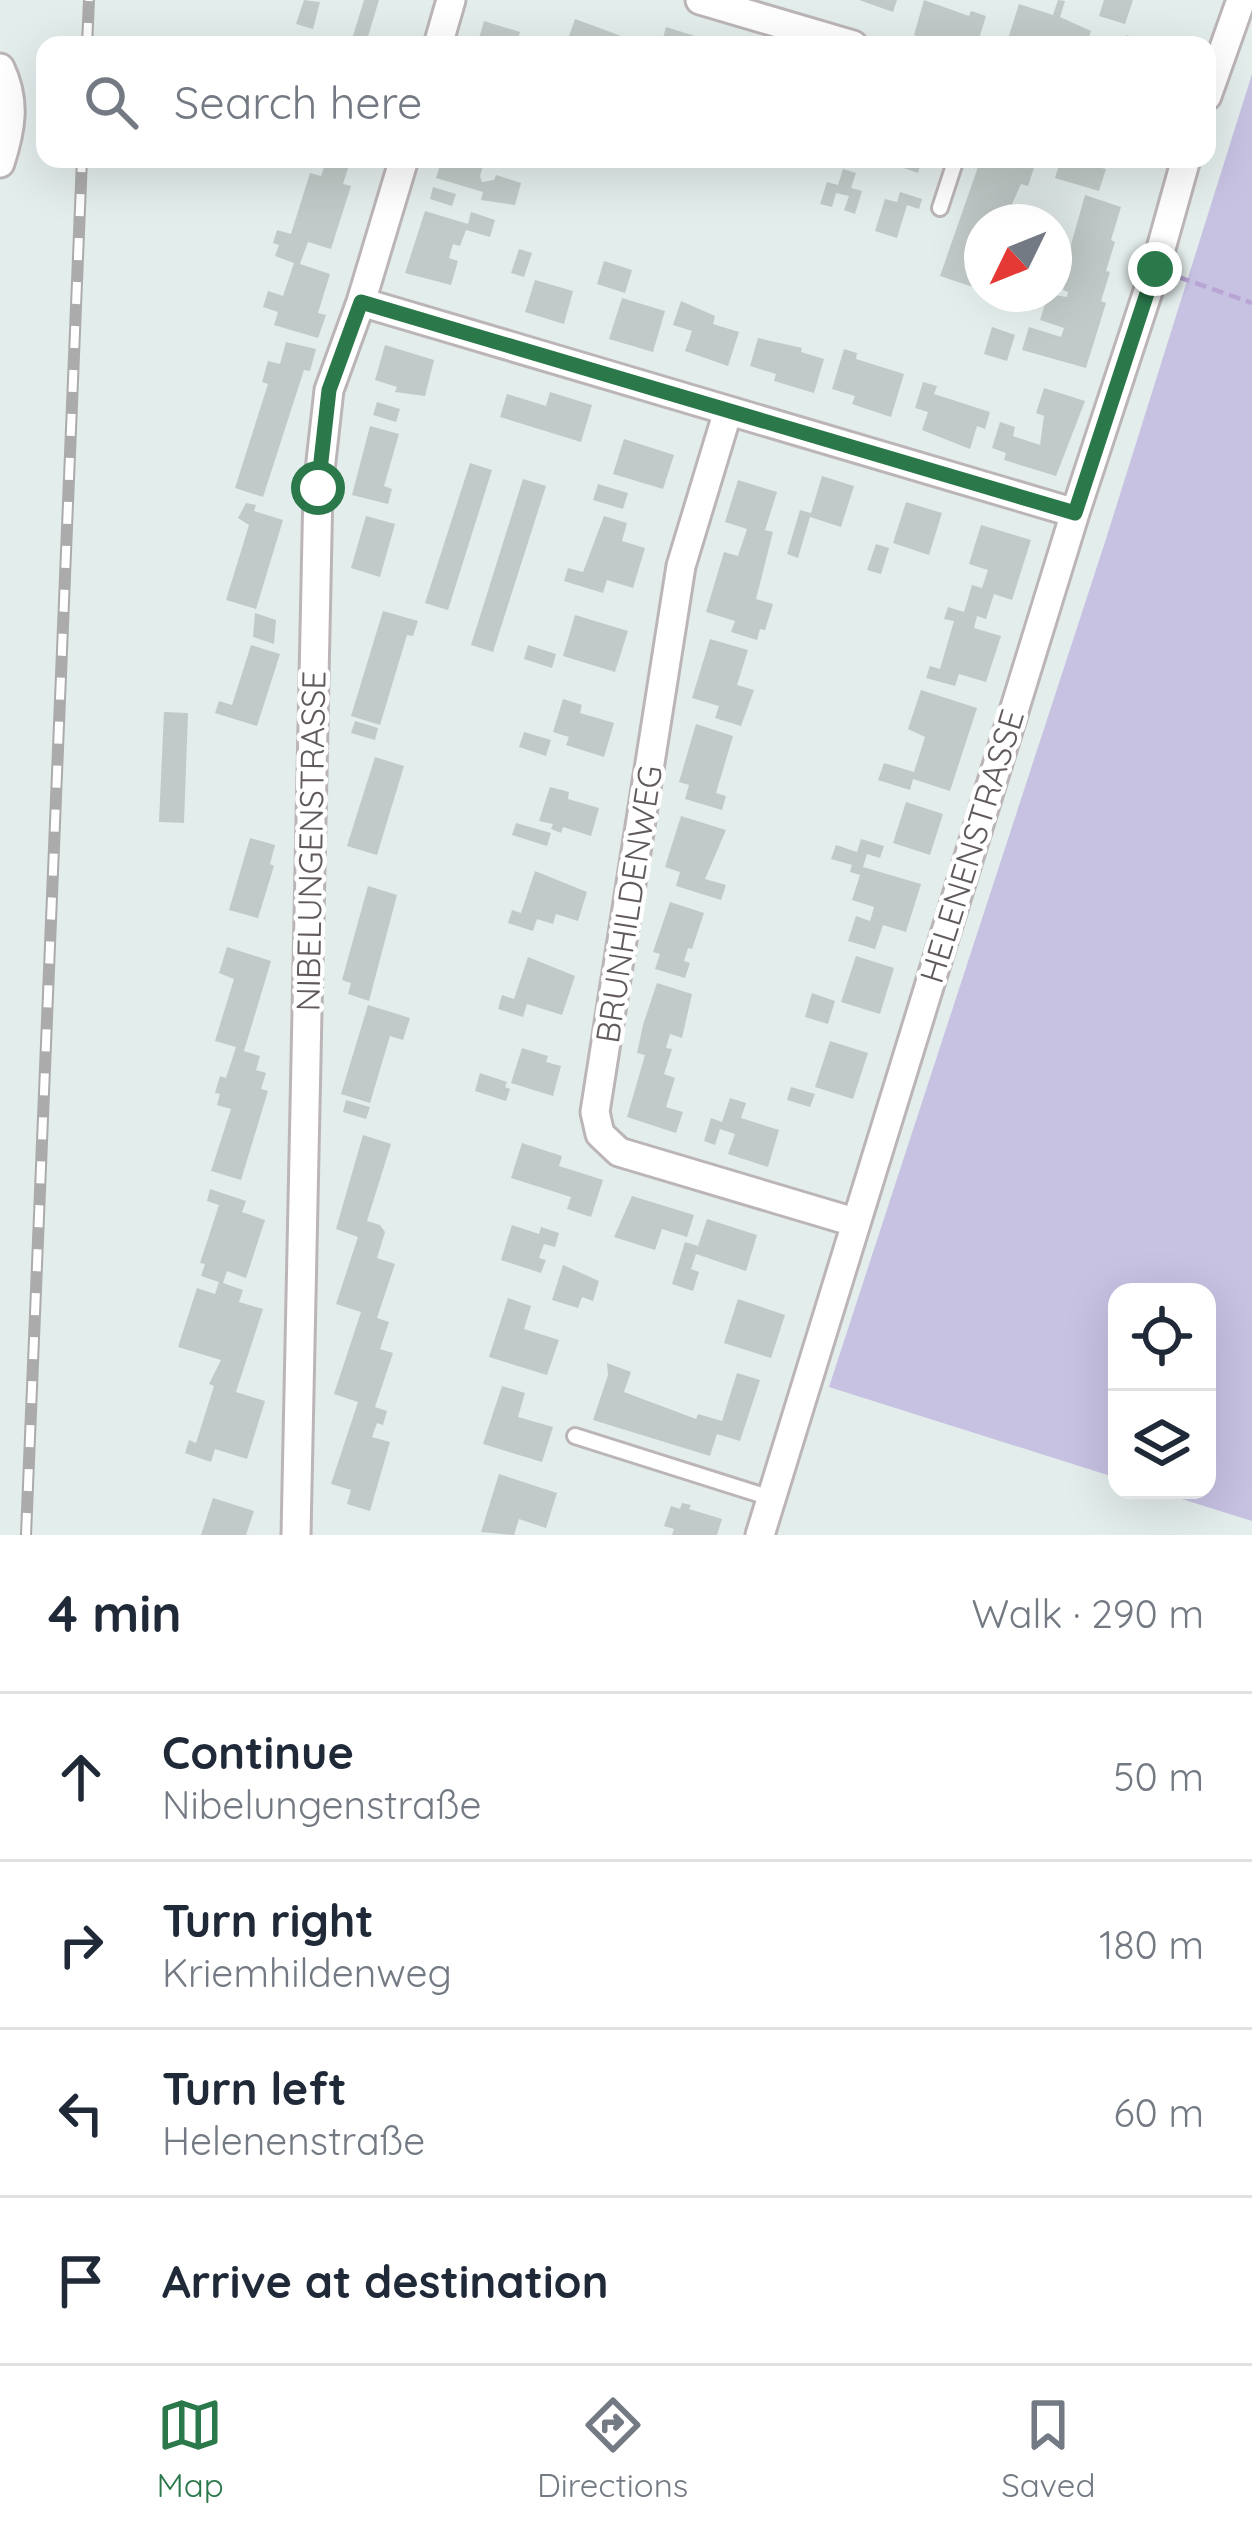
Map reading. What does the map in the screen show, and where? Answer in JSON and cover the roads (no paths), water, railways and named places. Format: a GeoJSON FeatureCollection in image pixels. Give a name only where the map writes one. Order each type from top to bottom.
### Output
{"type":"FeatureCollection","features":[{"type":"Feature","properties":{"kind":"street"},"geometry":{"type":"LineString","coordinates":[[441,36],[451,0]]}},
{"type":"Feature","properties":{"kind":"street"},"geometry":{"type":"LineString","coordinates":[[700,0],[822,36]]}},
{"type":"Feature","properties":{"kind":"street"},"geometry":{"type":"LineString","coordinates":[[1216,71],[1241,0]]}},
{"type":"Feature","properties":{"kind":"street"},"geometry":{"type":"LineString","coordinates":[[0,68],[9,86],[11,128],[0,163]]}},
{"type":"Feature","properties":{"kind":"street","name":"NIBELUNGENSTRASSE"},"geometry":{"type":"LineString","coordinates":[[296,1535],[318,488],[329,390],[401,168]]}},
{"type":"Feature","properties":{"kind":"street","name":"HELENENSTRASSE"},"geometry":{"type":"LineString","coordinates":[[760,1535],[1183,168]]}},
{"type":"Feature","properties":{"kind":"street"},"geometry":{"type":"LineString","coordinates":[[361,302],[1075,513]]}},
{"type":"Feature","properties":{"kind":"street","name":"BRUNHILDENWEG"},"geometry":{"type":"LineString","coordinates":[[728,411],[682,566],[595,1112],[600,1134],[619,1152],[854,1222]]}},
{"type":"Feature","properties":{"kind":"lane"},"geometry":{"type":"LineString","coordinates":[[940,208],[953,168]]}},
{"type":"Feature","properties":{"kind":"lane"},"geometry":{"type":"LineString","coordinates":[[575,1436],[771,1498]]}},
{"type":"Feature","properties":{"kind":"railway"},"geometry":{"type":"LineString","coordinates":[[87,36],[89,0]]}},
{"type":"Feature","properties":{"kind":"railway"},"geometry":{"type":"LineString","coordinates":[[26,1535],[82,168]]}}]}
